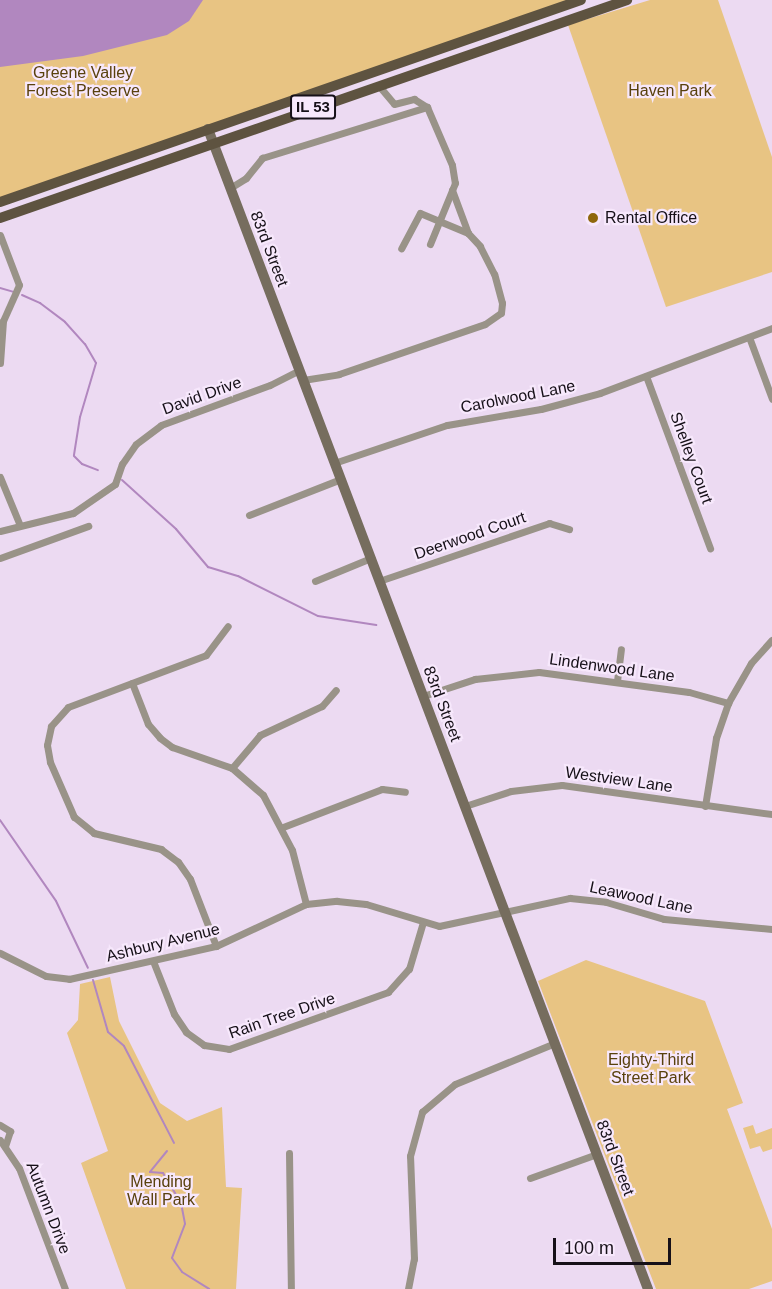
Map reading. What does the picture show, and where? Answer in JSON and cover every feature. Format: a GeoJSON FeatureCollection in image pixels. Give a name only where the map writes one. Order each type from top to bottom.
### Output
{"type":"FeatureCollection","features":[{"type":"Feature","properties":{"kind":"main road","name":"IL 53"},"geometry":{"type":"LineString","coordinates":[[0,202],[581,0]]}},
{"type":"Feature","properties":{"kind":"main road","name":"IL 53"},"geometry":{"type":"LineString","coordinates":[[0,218],[213,142],[627,0]]}},
{"type":"Feature","properties":{"kind":"main road","name":"83rd Street"},"geometry":{"type":"LineString","coordinates":[[208,129],[648,1289]]}},
{"type":"Feature","properties":{"kind":"street"},"geometry":{"type":"LineString","coordinates":[[379,86],[394,104],[414,99],[427,107]]}},
{"type":"Feature","properties":{"kind":"street"},"geometry":{"type":"LineString","coordinates":[[230,188],[246,178],[262,158],[427,107]]}},
{"type":"Feature","properties":{"kind":"street","name":"David Drive"},"geometry":{"type":"LineString","coordinates":[[427,107],[452,165],[455,183],[430,244]]}},
{"type":"Feature","properties":{"kind":"street","name":"David Drive"},"geometry":{"type":"LineString","coordinates":[[19,523],[48,522],[72,513],[96,498],[115,484],[122,464],[136,444],[161,425],[301,375],[346,372],[495,318],[502,303],[494,274],[480,246],[468,233],[452,190]]}},
{"type":"Feature","properties":{"kind":"street"},"geometry":{"type":"LineString","coordinates":[[401,248],[420,213],[468,233]]}},
{"type":"Feature","properties":{"kind":"street"},"geometry":{"type":"LineString","coordinates":[[0,235],[19,285],[3,321],[0,363]]}},
{"type":"Feature","properties":{"kind":"street","name":"Carolwood Lane"},"geometry":{"type":"LineString","coordinates":[[334,463],[447,425],[572,402],[772,328]]}},
{"type":"Feature","properties":{"kind":"street"},"geometry":{"type":"LineString","coordinates":[[749,337],[772,399]]}},
{"type":"Feature","properties":{"kind":"street","name":"Shelley Court"},"geometry":{"type":"LineString","coordinates":[[646,376],[710,548]]}},
{"type":"Feature","properties":{"kind":"street"},"geometry":{"type":"LineString","coordinates":[[0,477],[19,523],[0,531]]}},
{"type":"Feature","properties":{"kind":"street"},"geometry":{"type":"LineString","coordinates":[[249,515],[341,479]]}},
{"type":"Feature","properties":{"kind":"street","name":"Deerwood Court"},"geometry":{"type":"LineString","coordinates":[[379,581],[549,524],[568,529]]}},
{"type":"Feature","properties":{"kind":"street"},"geometry":{"type":"LineString","coordinates":[[0,558],[88,526]]}},
{"type":"Feature","properties":{"kind":"street"},"geometry":{"type":"LineString","coordinates":[[315,581],[371,558]]}},
{"type":"Feature","properties":{"kind":"street"},"geometry":{"type":"LineString","coordinates":[[216,946],[182,866],[161,849],[93,834],[80,823],[70,811],[50,762],[47,745],[51,726],[63,712],[206,655],[228,626]]}},
{"type":"Feature","properties":{"kind":"street"},"geometry":{"type":"LineString","coordinates":[[705,806],[716,738],[728,703],[751,663],[772,640]]}},
{"type":"Feature","properties":{"kind":"street"},"geometry":{"type":"LineString","coordinates":[[617,681],[621,649]]}},
{"type":"Feature","properties":{"kind":"street","name":"Lindenwood Lane"},"geometry":{"type":"LineString","coordinates":[[423,696],[475,680],[519,673],[557,673],[689,692],[728,703]]}},
{"type":"Feature","properties":{"kind":"street"},"geometry":{"type":"LineString","coordinates":[[132,683],[148,724],[160,738],[172,747],[232,768],[263,795],[283,827],[306,904]]}},
{"type":"Feature","properties":{"kind":"street"},"geometry":{"type":"LineString","coordinates":[[232,768],[260,735],[321,706],[336,690]]}},
{"type":"Feature","properties":{"kind":"street","name":"Westview Lane"},"geometry":{"type":"LineString","coordinates":[[465,806],[511,791],[562,785],[772,814]]}},
{"type":"Feature","properties":{"kind":"street"},"geometry":{"type":"LineString","coordinates":[[283,827],[382,789],[405,792]]}},
{"type":"Feature","properties":{"kind":"street","name":"Leawood Lane"},"geometry":{"type":"LineString","coordinates":[[505,913],[548,900],[579,898],[664,919],[772,929]]}},
{"type":"Feature","properties":{"kind":"street","name":"Ashbury Avenue"},"geometry":{"type":"LineString","coordinates":[[0,953],[46,976],[69,979],[216,946],[306,904],[355,902],[423,922],[447,925],[505,913]]}},
{"type":"Feature","properties":{"kind":"street","name":"Rain Tree Drive"},"geometry":{"type":"LineString","coordinates":[[153,961],[174,1014],[186,1032],[210,1048],[235,1048],[388,992],[409,969],[423,922]]}},
{"type":"Feature","properties":{"kind":"street"},"geometry":{"type":"LineString","coordinates":[[408,1289],[414,1258],[410,1156],[422,1112],[455,1084],[555,1043]]}},
{"type":"Feature","properties":{"kind":"street","name":"Autumn Drive"},"geometry":{"type":"LineString","coordinates":[[0,1125],[10,1131],[2,1143],[19,1168],[65,1289]]}},
{"type":"Feature","properties":{"kind":"street"},"geometry":{"type":"LineString","coordinates":[[290,1153],[291,1289]]}},
{"type":"Feature","properties":{"kind":"street"},"geometry":{"type":"LineString","coordinates":[[530,1178],[597,1154]]}},
{"type":"Feature","properties":{"kind":"green space","name":"Greene Valley Forest Preserve"},"geometry":{"type":"Polygon","coordinates":[[[0,0],[576,0],[0,198],[0,0]]]}},
{"type":"Feature","properties":{"kind":"green space","name":"Haven Park"},"geometry":{"type":"Polygon","coordinates":[[[650,0],[718,0],[772,157],[772,272],[666,307],[568,25],[650,0]]]}},
{"type":"Feature","properties":{"kind":"green space","name":"Eighty-Third Street Park"},"geometry":{"type":"Polygon","coordinates":[[[586,960],[705,1001],[743,1103],[727,1109],[772,1229],[772,1281],[749,1289],[656,1289],[538,981],[586,960]]]}},
{"type":"Feature","properties":{"kind":"green space","name":"Mending Wall Park"},"geometry":{"type":"Polygon","coordinates":[[[110,977],[119,1021],[160,1103],[187,1121],[222,1107],[226,1187],[242,1188],[236,1289],[126,1289],[81,1163],[108,1151],[67,1033],[78,1020],[80,984],[110,977]]]}},
{"type":"Feature","properties":{"kind":"green space"},"geometry":{"type":"Polygon","coordinates":[[[753,1125],[756,1134],[772,1128],[772,1149],[763,1152],[760,1146],[750,1149],[743,1128],[753,1125]]]}},
{"type":"Feature","properties":{"kind":"shaded area"},"geometry":{"type":"Polygon","coordinates":[[[0,0],[203,0],[189,21],[167,35],[83,56],[0,67],[0,0]]]}},
{"type":"Feature","properties":{"kind":"waterway"},"geometry":{"type":"LineString","coordinates":[[0,288],[14,292]]}},
{"type":"Feature","properties":{"kind":"waterway"},"geometry":{"type":"LineString","coordinates":[[22,295],[40,303],[65,322],[85,344],[96,363],[80,417],[74,456],[82,464],[98,470]]}},
{"type":"Feature","properties":{"kind":"waterway"},"geometry":{"type":"LineString","coordinates":[[122,480],[176,529],[208,567],[238,576],[318,616],[376,625]]}},
{"type":"Feature","properties":{"kind":"waterway"},"geometry":{"type":"LineString","coordinates":[[0,820],[56,901],[88,968]]}},
{"type":"Feature","properties":{"kind":"waterway"},"geometry":{"type":"LineString","coordinates":[[93,980],[108,1032],[124,1046],[174,1143]]}},
{"type":"Feature","properties":{"kind":"waterway"},"geometry":{"type":"LineString","coordinates":[[167,1151],[150,1172],[163,1173],[181,1203],[185,1224],[172,1258],[182,1272],[209,1289]]}},
{"type":"Feature","properties":{"kind":"place","name":"Rental Office"},"geometry":{"type":"Point","coordinates":[593,218]}}]}
